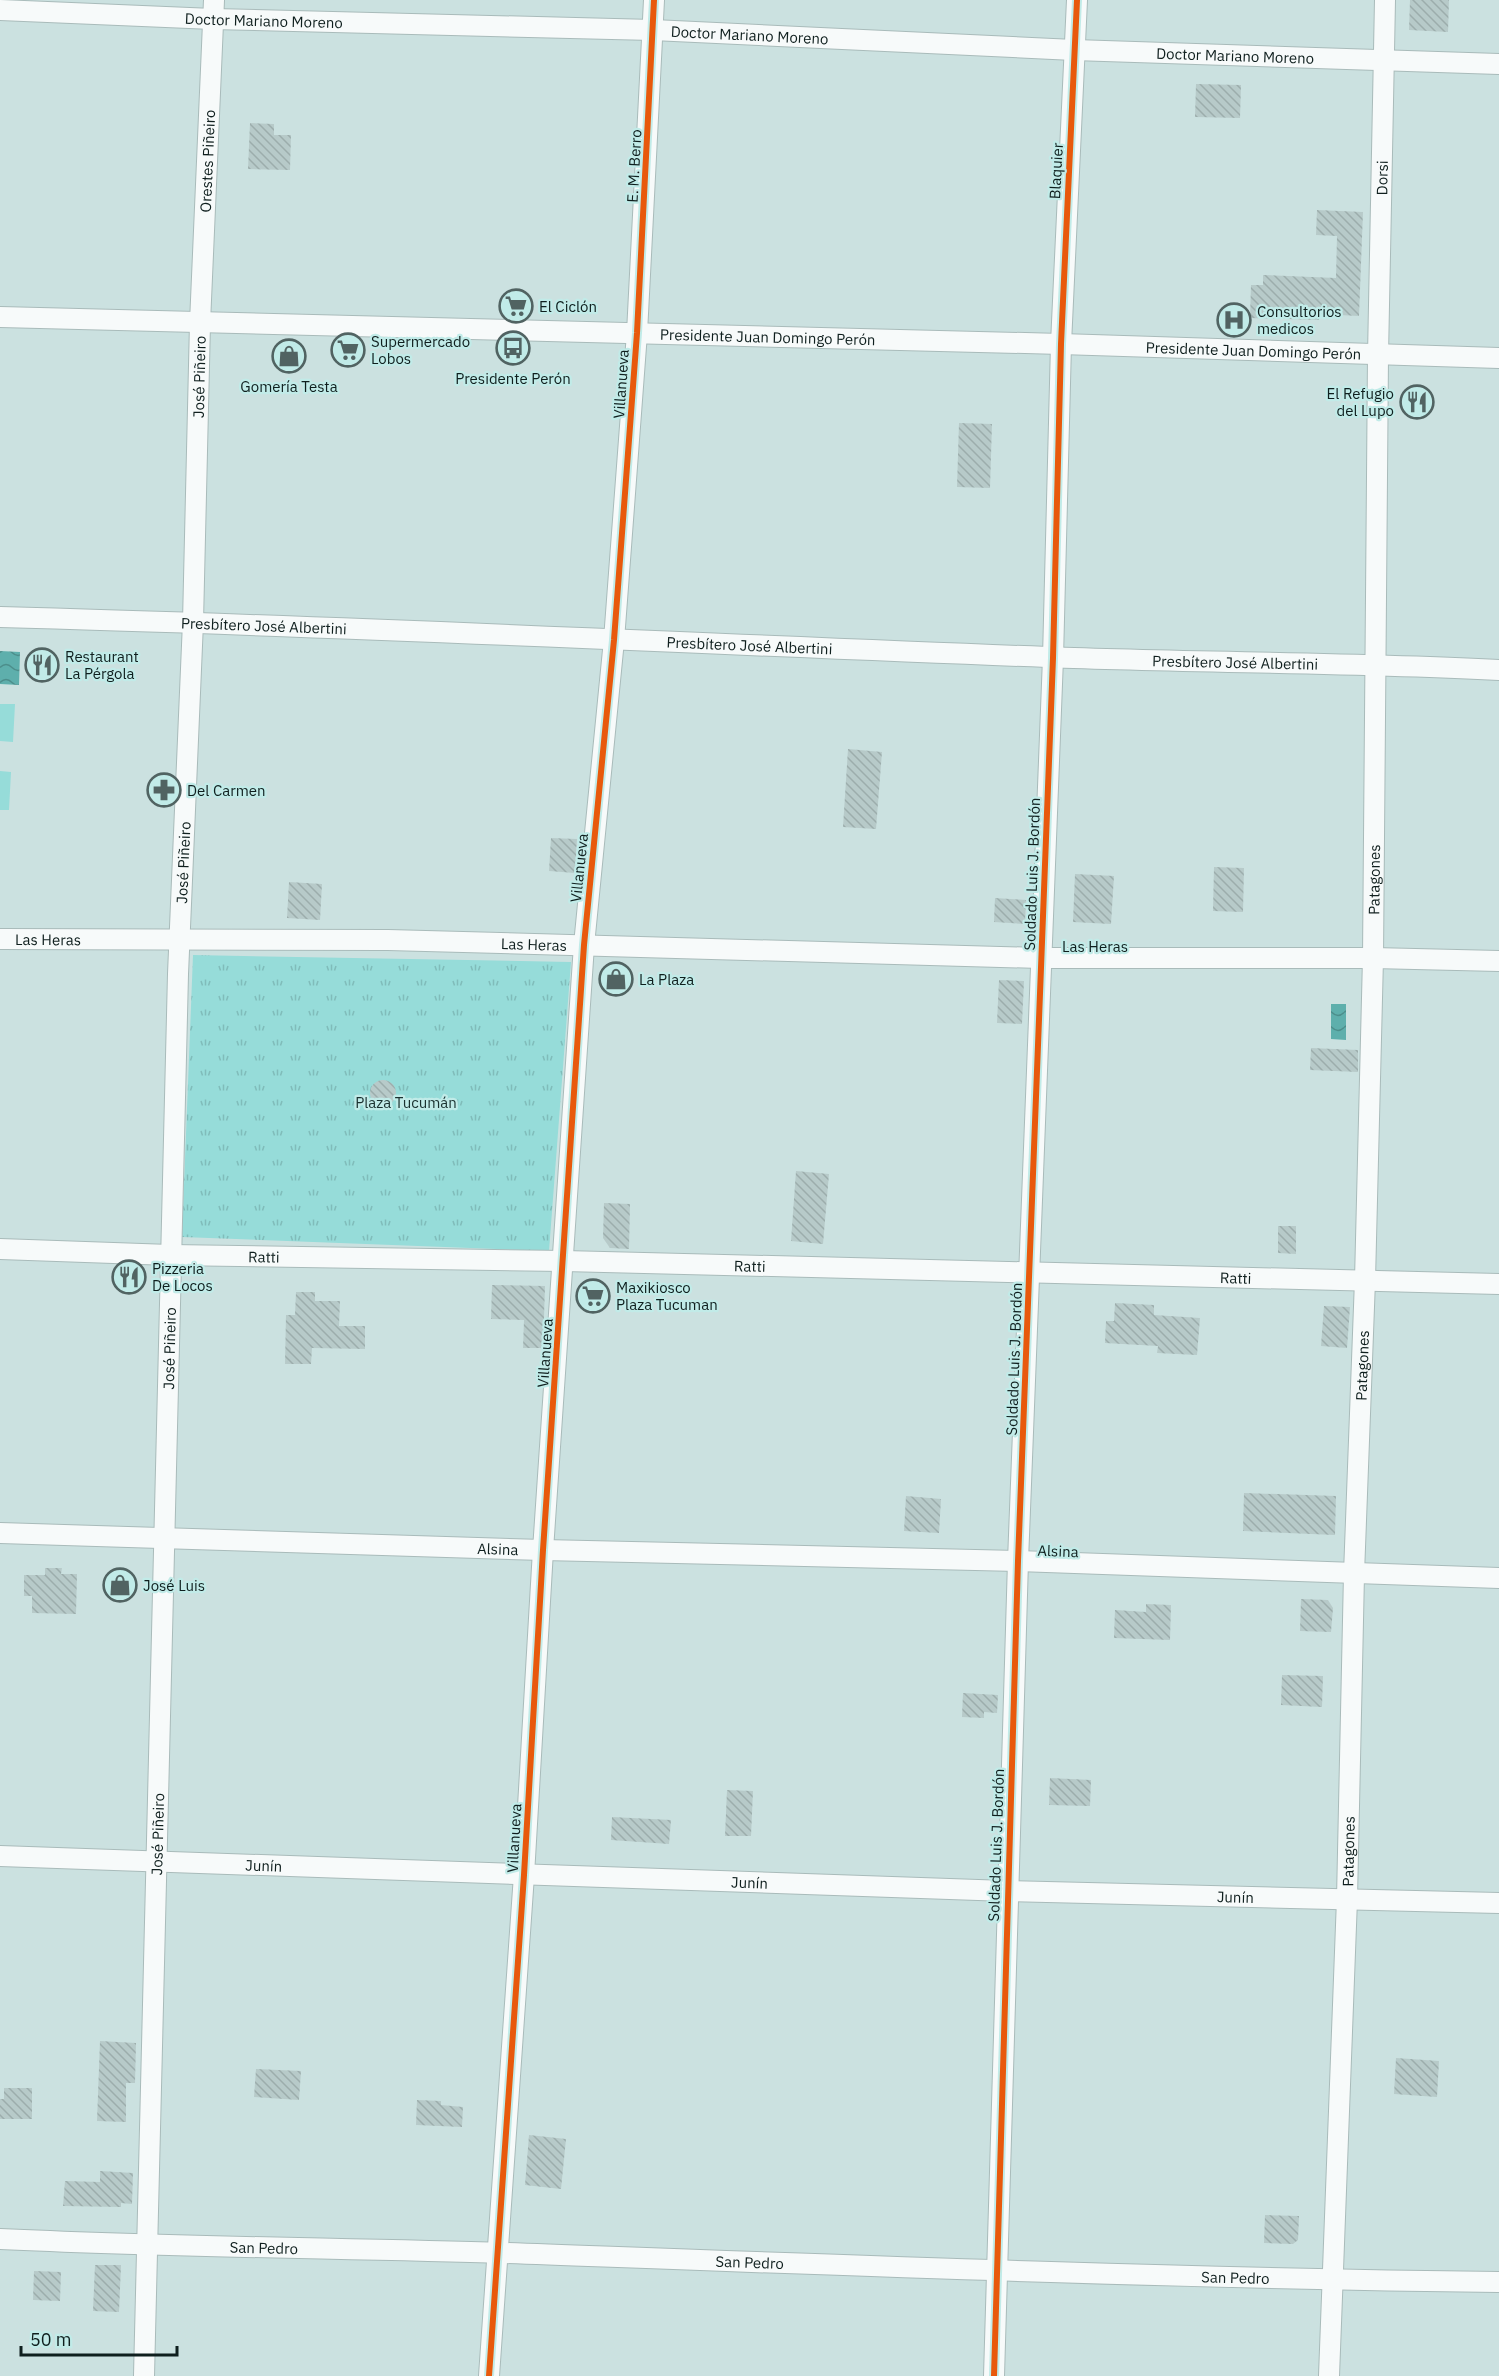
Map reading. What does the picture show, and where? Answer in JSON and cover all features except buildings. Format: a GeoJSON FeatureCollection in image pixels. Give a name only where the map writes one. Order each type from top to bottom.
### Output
{"type":"FeatureCollection","features":[{"type":"Feature","properties":{"kind":"street","name":"E. M. Berro"},"geometry":{"type":"LineString","coordinates":[[637,333],[654,0]]}},
{"type":"Feature","properties":{"kind":"street","name":"Blaquier"},"geometry":{"type":"LineString","coordinates":[[1061,344],[1077,0]]}},
{"type":"Feature","properties":{"kind":"street","name":"Dorsi"},"geometry":{"type":"LineString","coordinates":[[1378,356],[1385,0]]}},
{"type":"Feature","properties":{"kind":"street","name":"Doctor Mariano Moreno"},"geometry":{"type":"LineString","coordinates":[[0,10],[213,10],[1074,50],[1499,64]]}},
{"type":"Feature","properties":{"kind":"street","name":"Orestes Piñeiro"},"geometry":{"type":"LineString","coordinates":[[200,322],[213,10]]}},
{"type":"Feature","properties":{"kind":"street","name":"Presidente Juan Domingo Perón"},"geometry":{"type":"LineString","coordinates":[[0,317],[1061,344],[1378,356],[1499,358]]}},
{"type":"Feature","properties":{"kind":"street","name":"José Piñeiro"},"geometry":{"type":"LineString","coordinates":[[144,2376],[170,1255],[179,939],[193,622],[200,322]]}},
{"type":"Feature","properties":{"kind":"street","name":"Villanueva"},"geometry":{"type":"LineString","coordinates":[[489,2376],[499,2253],[584,945],[614,639],[637,333]]}},
{"type":"Feature","properties":{"kind":"street","name":"Soldado Luis J. Bordón"},"geometry":{"type":"LineString","coordinates":[[994,2376],[1006,1891],[1053,658],[1061,344]]}},
{"type":"Feature","properties":{"kind":"street","name":"Patagones"},"geometry":{"type":"LineString","coordinates":[[1329,2376],[1347,1899],[1354,1574],[1365,1280],[1373,958],[1378,356]]}},
{"type":"Feature","properties":{"kind":"street","name":"Presbítero José Albertini"},"geometry":{"type":"LineString","coordinates":[[0,617],[193,622],[1053,658],[1377,664],[1499,670]]}},
{"type":"Feature","properties":{"kind":"street","name":"Las Heras"},"geometry":{"type":"LineString","coordinates":[[0,939],[388,940],[1041,958],[1373,958],[1499,961]]}},
{"type":"Feature","properties":{"kind":"street","name":"Ratti"},"geometry":{"type":"LineString","coordinates":[[0,1249],[170,1255],[1499,1284]]}},
{"type":"Feature","properties":{"kind":"street","name":"Alsina"},"geometry":{"type":"LineString","coordinates":[[0,1533],[543,1550],[1018,1561],[1499,1578]]}},
{"type":"Feature","properties":{"kind":"street","name":"Junín"},"geometry":{"type":"LineString","coordinates":[[0,1856],[1006,1891],[1499,1903]]}},
{"type":"Feature","properties":{"kind":"street","name":"San Pedro"},"geometry":{"type":"LineString","coordinates":[[0,2239],[148,2246],[499,2253],[997,2271],[1499,2282]]}},
{"type":"Feature","properties":{"kind":"green space"},"geometry":{"type":"Polygon","coordinates":[[[0,704],[15,704],[13,742],[0,741],[0,704]]]}},
{"type":"Feature","properties":{"kind":"green space"},"geometry":{"type":"Polygon","coordinates":[[[0,771],[11,772],[9,810],[0,810],[0,771]]]}},
{"type":"Feature","properties":{"kind":"green space","name":"Plaza Tucumán"},"geometry":{"type":"Polygon","coordinates":[[[193,955],[571,962],[549,1251],[182,1237],[193,955]]]}},
{"type":"Feature","properties":{"kind":"water"},"geometry":{"type":"Polygon","coordinates":[[[0,651],[20,652],[19,685],[0,684],[0,651]]]}},
{"type":"Feature","properties":{"kind":"water"},"geometry":{"type":"Polygon","coordinates":[[[1331,1004],[1346,1004],[1346,1040],[1331,1039],[1331,1004]]]}},
{"type":"Feature","properties":{"kind":"cycle path"},"geometry":{"type":"LineString","coordinates":[[489,2376],[584,945],[614,640],[637,333],[654,0]]}},
{"type":"Feature","properties":{"kind":"cycle path"},"geometry":{"type":"LineString","coordinates":[[994,2376],[1018,1561],[1053,658],[1061,344],[1077,0]]}},
{"type":"Feature","properties":{"kind":"place","name":"El Ciclón"},"geometry":{"type":"Point","coordinates":[516,306]}},
{"type":"Feature","properties":{"kind":"place","name":"Consultorios medicos"},"geometry":{"type":"Point","coordinates":[1234,320]}},
{"type":"Feature","properties":{"kind":"place","name":"Presidente Perón"},"geometry":{"type":"Point","coordinates":[513,348]}},
{"type":"Feature","properties":{"kind":"place","name":"Supermercado Lobos"},"geometry":{"type":"Point","coordinates":[348,350]}},
{"type":"Feature","properties":{"kind":"place","name":"Gomería Testa"},"geometry":{"type":"Point","coordinates":[289,356]}},
{"type":"Feature","properties":{"kind":"place","name":"El Refugio del Lupo"},"geometry":{"type":"Point","coordinates":[1417,402]}},
{"type":"Feature","properties":{"kind":"place","name":"Restaurant La Pérgola"},"geometry":{"type":"Point","coordinates":[42,665]}},
{"type":"Feature","properties":{"kind":"place","name":"Del Carmen"},"geometry":{"type":"Point","coordinates":[164,790]}},
{"type":"Feature","properties":{"kind":"place","name":"La Plaza"},"geometry":{"type":"Point","coordinates":[616,979]}},
{"type":"Feature","properties":{"kind":"place","name":"Pizzeria De Locos"},"geometry":{"type":"Point","coordinates":[129,1277]}},
{"type":"Feature","properties":{"kind":"place","name":"Maxikiosco Plaza Tucuman"},"geometry":{"type":"Point","coordinates":[593,1296]}},
{"type":"Feature","properties":{"kind":"place","name":"José Luis"},"geometry":{"type":"Point","coordinates":[120,1585]}}]}
